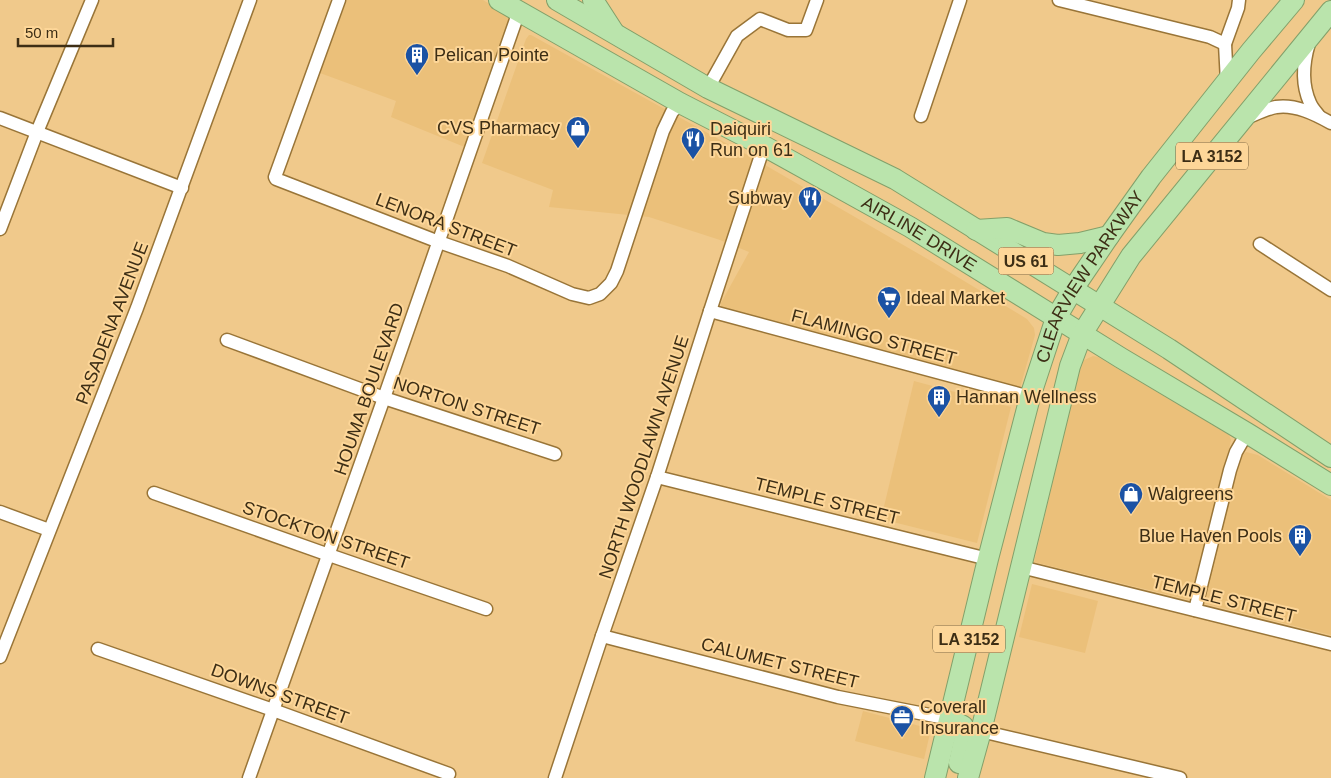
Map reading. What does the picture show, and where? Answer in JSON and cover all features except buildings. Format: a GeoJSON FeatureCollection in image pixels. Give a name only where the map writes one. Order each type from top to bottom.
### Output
{"type":"FeatureCollection","features":[{"type":"Feature","properties":{"kind":"highway","name":"AIRLINE DRIVE"},"geometry":{"type":"LineString","coordinates":[[499,0],[680,103],[756,142],[910,227],[1331,485]]}},
{"type":"Feature","properties":{"kind":"highway","name":"AIRLINE DRIVE"},"geometry":{"type":"LineString","coordinates":[[557,0],[708,88],[895,179],[1169,348],[1331,458]]}},
{"type":"Feature","properties":{"kind":"highway"},"geometry":{"type":"LineString","coordinates":[[593,0],[614,33]]}},
{"type":"Feature","properties":{"kind":"highway","name":"CLEARVIEW PARKWAY"},"geometry":{"type":"LineString","coordinates":[[935,778],[988,559],[1030,397],[1056,318],[1109,236],[1151,177],[1294,0]]}},
{"type":"Feature","properties":{"kind":"highway","name":"LA 3152"},"geometry":{"type":"LineString","coordinates":[[1099,306],[1131,256],[1331,11]]}},
{"type":"Feature","properties":{"kind":"highway"},"geometry":{"type":"LineString","coordinates":[[756,142],[790,140],[798,132]]}},
{"type":"Feature","properties":{"kind":"highway"},"geometry":{"type":"LineString","coordinates":[[976,230],[1007,228],[1043,243],[1058,245],[1080,243],[1109,236]]}},
{"type":"Feature","properties":{"kind":"highway","name":"CLEARVIEW PARKWAY"},"geometry":{"type":"LineString","coordinates":[[968,778],[1070,366],[1082,334],[1099,306]]}},
{"type":"Feature","properties":{"kind":"highway"},"geometry":{"type":"LineString","coordinates":[[950,719],[963,726],[965,736],[955,778]]}},
{"type":"Feature","properties":{"kind":"street"},"geometry":{"type":"LineString","coordinates":[[0,229],[37,132],[92,0]]}},
{"type":"Feature","properties":{"kind":"street","name":"PASADENA AVENUE"},"geometry":{"type":"LineString","coordinates":[[0,657],[137,308],[250,0]]}},
{"type":"Feature","properties":{"kind":"street","name":"LENORA STREET"},"geometry":{"type":"LineString","coordinates":[[339,0],[275,176],[276,178],[439,242],[508,266],[572,294],[589,298],[600,294],[611,283],[617,271],[663,131],[672,112],[680,103]]}},
{"type":"Feature","properties":{"kind":"street"},"geometry":{"type":"LineString","coordinates":[[708,88],[738,36],[760,20],[788,30],[806,30],[817,0]]}},
{"type":"Feature","properties":{"kind":"street"},"geometry":{"type":"LineString","coordinates":[[921,116],[960,0]]}},
{"type":"Feature","properties":{"kind":"street"},"geometry":{"type":"LineString","coordinates":[[1059,0],[1210,37],[1225,44]]}},
{"type":"Feature","properties":{"kind":"street"},"geometry":{"type":"LineString","coordinates":[[1226,82],[1225,44],[1239,0]]}},
{"type":"Feature","properties":{"kind":"street","name":"HOUMA BOULEVARD"},"geometry":{"type":"LineString","coordinates":[[249,778],[519,11]]}},
{"type":"Feature","properties":{"kind":"street"},"geometry":{"type":"LineString","coordinates":[[1311,34],[1305,58],[1303,78],[1310,103],[1319,116]]}},
{"type":"Feature","properties":{"kind":"street"},"geometry":{"type":"LineString","coordinates":[[1242,120],[1275,107],[1293,107],[1319,116],[1331,124]]}},
{"type":"Feature","properties":{"kind":"street"},"geometry":{"type":"LineString","coordinates":[[0,118],[182,188]]}},
{"type":"Feature","properties":{"kind":"street","name":"NORTH WOODLAWN AVENUE"},"geometry":{"type":"LineString","coordinates":[[555,778],[657,477],[710,311],[756,142]]}},
{"type":"Feature","properties":{"kind":"street"},"geometry":{"type":"LineString","coordinates":[[1260,244],[1331,290]]}},
{"type":"Feature","properties":{"kind":"street","name":"FLAMINGO STREET"},"geometry":{"type":"LineString","coordinates":[[710,311],[1030,397]]}},
{"type":"Feature","properties":{"kind":"street","name":"NORTON STREET"},"geometry":{"type":"LineString","coordinates":[[227,340],[384,398],[555,454]]}},
{"type":"Feature","properties":{"kind":"street"},"geometry":{"type":"LineString","coordinates":[[1195,610],[1230,470],[1236,452],[1247,433]]}},
{"type":"Feature","properties":{"kind":"street","name":"TEMPLE STREET"},"geometry":{"type":"LineString","coordinates":[[657,477],[988,559]]}},
{"type":"Feature","properties":{"kind":"street","name":"STOCKTON STREET"},"geometry":{"type":"LineString","coordinates":[[154,493],[486,609]]}},
{"type":"Feature","properties":{"kind":"street"},"geometry":{"type":"LineString","coordinates":[[0,512],[49,530]]}},
{"type":"Feature","properties":{"kind":"street","name":"TEMPLE STREET"},"geometry":{"type":"LineString","coordinates":[[1021,567],[1331,644]]}},
{"type":"Feature","properties":{"kind":"street","name":"CALUMET STREET"},"geometry":{"type":"LineString","coordinates":[[602,636],[838,697],[950,719]]}},
{"type":"Feature","properties":{"kind":"street","name":"DOWNS STREET"},"geometry":{"type":"LineString","coordinates":[[98,649],[449,774]]}},
{"type":"Feature","properties":{"kind":"street"},"geometry":{"type":"LineString","coordinates":[[981,731],[1180,778]]}},
{"type":"Feature","properties":{"kind":"shaded area"},"geometry":{"type":"Polygon","coordinates":[[[347,0],[483,0],[508,17],[509,23],[467,148],[391,117],[396,101],[320,73],[347,0]]]}},
{"type":"Feature","properties":{"kind":"shaded area"},"geometry":{"type":"Polygon","coordinates":[[[529,35],[751,157],[1027,319],[1034,328],[1035,335],[1020,388],[724,312],[721,309],[721,303],[749,252],[720,240],[649,217],[549,207],[553,190],[482,163],[529,35]]]}},
{"type":"Feature","properties":{"kind":"shaded area"},"geometry":{"type":"Polygon","coordinates":[[[1093,356],[1098,357],[1229,435],[1231,440],[1190,600],[1034,562],[1079,371],[1082,361],[1093,356]]]}},
{"type":"Feature","properties":{"kind":"shaded area"},"geometry":{"type":"Polygon","coordinates":[[[914,381],[1011,407],[977,543],[881,519],[914,381]]]}},
{"type":"Feature","properties":{"kind":"shaded area"},"geometry":{"type":"Polygon","coordinates":[[[1246,452],[1258,455],[1331,500],[1331,635],[1203,603],[1239,459],[1246,452]]]}},
{"type":"Feature","properties":{"kind":"shaded area"},"geometry":{"type":"Polygon","coordinates":[[[1032,584],[1098,601],[1085,653],[1019,637],[1032,584]]]}},
{"type":"Feature","properties":{"kind":"shaded area"},"geometry":{"type":"Polygon","coordinates":[[[863,711],[931,729],[924,759],[855,741],[863,711]]]}},
{"type":"Feature","properties":{"kind":"place","name":"Pelican Pointe"},"geometry":{"type":"Point","coordinates":[417,76]}},
{"type":"Feature","properties":{"kind":"place","name":"CVS Pharmacy"},"geometry":{"type":"Point","coordinates":[578,149]}},
{"type":"Feature","properties":{"kind":"place","name":"Daiquiri Run on 61"},"geometry":{"type":"Point","coordinates":[693,160]}},
{"type":"Feature","properties":{"kind":"place","name":"Subway"},"geometry":{"type":"Point","coordinates":[810,219]}},
{"type":"Feature","properties":{"kind":"place","name":"Ideal Market"},"geometry":{"type":"Point","coordinates":[889,319]}},
{"type":"Feature","properties":{"kind":"place","name":"Hannan Wellness"},"geometry":{"type":"Point","coordinates":[939,418]}},
{"type":"Feature","properties":{"kind":"place","name":"Walgreens"},"geometry":{"type":"Point","coordinates":[1131,515]}},
{"type":"Feature","properties":{"kind":"place","name":"Blue Haven Pools"},"geometry":{"type":"Point","coordinates":[1300,557]}},
{"type":"Feature","properties":{"kind":"place","name":"Coverall Insurance"},"geometry":{"type":"Point","coordinates":[902,738]}}]}
